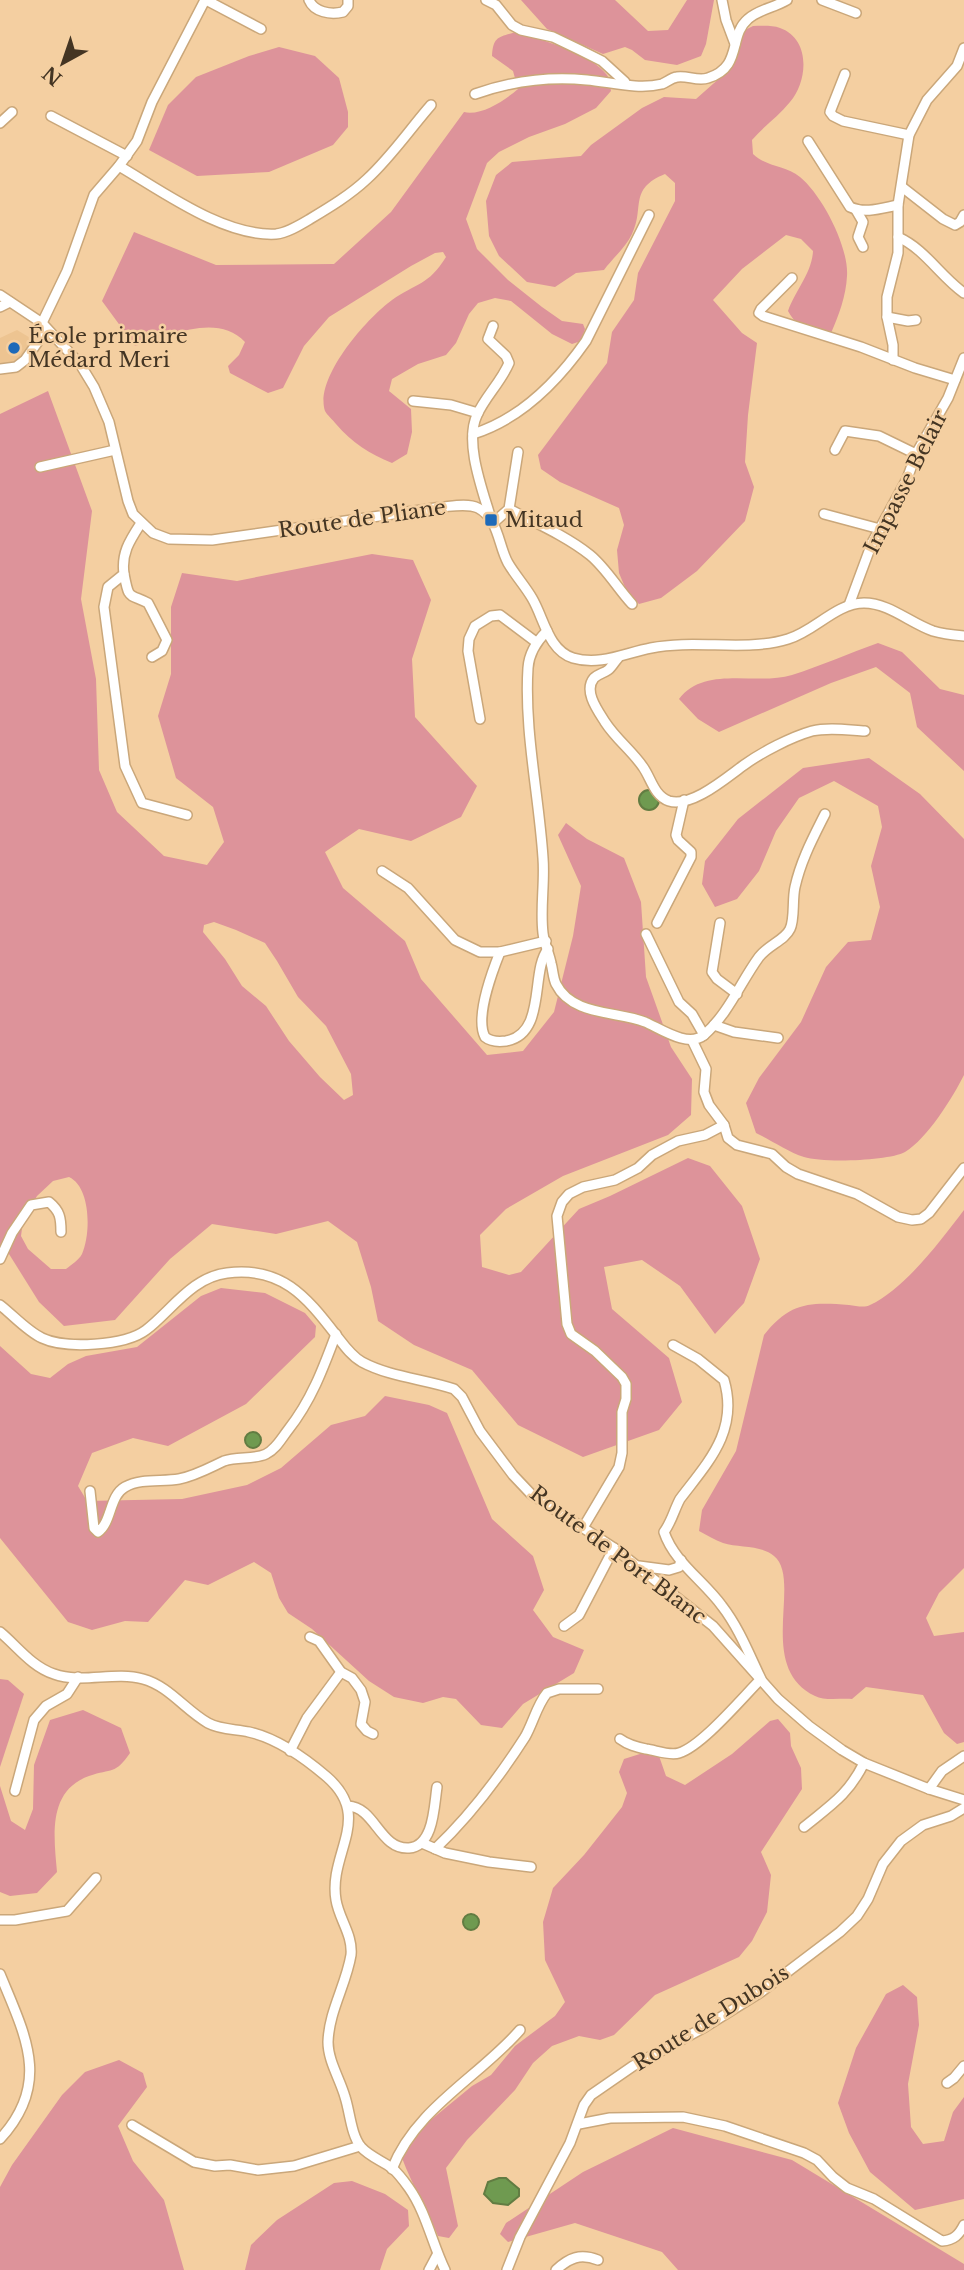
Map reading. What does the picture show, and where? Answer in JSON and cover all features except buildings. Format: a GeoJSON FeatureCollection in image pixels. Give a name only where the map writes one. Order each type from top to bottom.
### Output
{"type":"FeatureCollection","features":[{"type":"Feature","properties":{"kind":"street"},"geometry":{"type":"LineString","coordinates":[[0,369],[16,367],[24,360],[45,326],[94,195],[137,141],[152,102],[205,0],[261,29]]}},
{"type":"Feature","properties":{"kind":"street"},"geometry":{"type":"LineString","coordinates":[[309,0],[317,10],[332,13],[342,12],[348,6],[348,0]]}},
{"type":"Feature","properties":{"kind":"street"},"geometry":{"type":"LineString","coordinates":[[488,0],[501,9],[512,25],[562,41],[602,61],[623,82],[632,85]]}},
{"type":"Feature","properties":{"kind":"street"},"geometry":{"type":"LineString","coordinates":[[722,0],[735,44]]}},
{"type":"Feature","properties":{"kind":"street"},"geometry":{"type":"LineString","coordinates":[[475,94],[504,84],[542,78],[584,79],[632,85],[662,84],[678,76],[706,80],[723,71],[733,57],[735,44],[746,20],[787,0]]}},
{"type":"Feature","properties":{"kind":"street"},"geometry":{"type":"LineString","coordinates":[[822,0],[856,13]]}},
{"type":"Feature","properties":{"kind":"street"},"geometry":{"type":"LineString","coordinates":[[893,360],[887,297],[898,253],[898,205],[909,135],[927,100],[961,67],[964,48]]}},
{"type":"Feature","properties":{"kind":"street"},"geometry":{"type":"LineString","coordinates":[[845,74],[831,105],[830,112],[833,116],[843,121],[909,135]]}},
{"type":"Feature","properties":{"kind":"street"},"geometry":{"type":"LineString","coordinates":[[119,166],[201,215],[227,225],[277,234],[306,221],[355,189],[369,177],[430,105]]}},
{"type":"Feature","properties":{"kind":"street"},"geometry":{"type":"LineString","coordinates":[[0,123],[12,113]]}},
{"type":"Feature","properties":{"kind":"street"},"geometry":{"type":"LineString","coordinates":[[51,116],[127,156]]}},
{"type":"Feature","properties":{"kind":"street"},"geometry":{"type":"LineString","coordinates":[[808,141],[850,207],[869,211],[898,205]]}},
{"type":"Feature","properties":{"kind":"street"},"geometry":{"type":"LineString","coordinates":[[902,187],[943,219],[955,225],[964,215]]}},
{"type":"Feature","properties":{"kind":"street"},"geometry":{"type":"LineString","coordinates":[[856,210],[863,222],[858,237],[863,247]]}},
{"type":"Feature","properties":{"kind":"street"},"geometry":{"type":"LineString","coordinates":[[473,434],[490,429],[531,401],[579,351],[649,215]]}},
{"type":"Feature","properties":{"kind":"street"},"geometry":{"type":"LineString","coordinates":[[898,237],[909,242],[964,293]]}},
{"type":"Feature","properties":{"kind":"street"},"geometry":{"type":"LineString","coordinates":[[792,278],[759,313],[955,380]]}},
{"type":"Feature","properties":{"kind":"street"},"geometry":{"type":"LineString","coordinates":[[0,295],[45,326],[80,364],[94,387],[109,422],[128,501],[141,523],[125,548],[123,565],[128,593],[131,597],[148,603],[167,640],[162,651],[152,657]]}},
{"type":"Feature","properties":{"kind":"street"},"geometry":{"type":"LineString","coordinates":[[0,307],[10,302]]}},
{"type":"Feature","properties":{"kind":"street"},"geometry":{"type":"LineString","coordinates":[[887,317],[916,320]]}},
{"type":"Feature","properties":{"kind":"street"},"geometry":{"type":"LineString","coordinates":[[492,326],[488,339],[509,363],[478,413],[473,434],[475,462],[492,522],[508,563],[533,600],[553,642],[571,657],[597,660],[674,645],[766,643],[788,639],[810,630],[849,605],[864,603],[878,605],[931,631],[964,636]]}},
{"type":"Feature","properties":{"kind":"street","name":"Impasse Belair"},"geometry":{"type":"LineString","coordinates":[[849,605],[872,543],[907,479],[916,454],[948,398],[964,361]]}},
{"type":"Feature","properties":{"kind":"street"},"geometry":{"type":"LineString","coordinates":[[413,401],[451,405],[478,413]]}},
{"type":"Feature","properties":{"kind":"street"},"geometry":{"type":"LineString","coordinates":[[835,450],[845,431],[879,436],[916,454]]}},
{"type":"Feature","properties":{"kind":"street"},"geometry":{"type":"LineString","coordinates":[[40,467],[115,450]]}},
{"type":"Feature","properties":{"kind":"street"},"geometry":{"type":"LineString","coordinates":[[492,522],[509,509],[518,453]]}},
{"type":"Feature","properties":{"kind":"street","name":"Route de Pliane"},"geometry":{"type":"LineString","coordinates":[[141,523],[153,533],[169,539],[212,540],[442,507],[477,508],[492,522]]}},
{"type":"Feature","properties":{"kind":"street"},"geometry":{"type":"LineString","coordinates":[[509,509],[589,554],[632,604]]}},
{"type":"Feature","properties":{"kind":"street"},"geometry":{"type":"LineString","coordinates":[[824,514],[880,529]]}},
{"type":"Feature","properties":{"kind":"street"},"geometry":{"type":"LineString","coordinates":[[124,574],[108,587],[104,607],[125,766],[142,803],[187,816]]}},
{"type":"Feature","properties":{"kind":"street"},"geometry":{"type":"LineString","coordinates":[[480,719],[468,651],[469,639],[475,625],[495,614],[500,615],[537,642]]}},
{"type":"Feature","properties":{"kind":"street"},"geometry":{"type":"LineString","coordinates":[[547,631],[537,642],[528,666],[529,713],[543,858],[543,934],[555,983],[563,995],[580,1006],[634,1018],[681,1038],[692,1040],[704,1035],[737,993],[759,957],[771,944],[789,932],[795,888],[804,856],[825,814]]}},
{"type":"Feature","properties":{"kind":"street"},"geometry":{"type":"LineString","coordinates":[[618,657],[608,670],[592,681],[590,689],[595,705],[615,737],[645,769],[660,794],[670,801],[684,800],[714,788],[746,764],[793,738],[824,729],[865,731]]}},
{"type":"Feature","properties":{"kind":"street"},"geometry":{"type":"LineString","coordinates":[[657,923],[691,857],[691,852],[676,835],[684,800]]}},
{"type":"Feature","properties":{"kind":"street"},"geometry":{"type":"LineString","coordinates":[[382,872],[408,888],[455,940],[480,952],[547,945]]}},
{"type":"Feature","properties":{"kind":"street"},"geometry":{"type":"LineString","coordinates":[[720,923],[712,972],[717,979],[737,993]]}},
{"type":"Feature","properties":{"kind":"street"},"geometry":{"type":"LineString","coordinates":[[646,934],[679,1002],[692,1014],[704,1035]]}},
{"type":"Feature","properties":{"kind":"street"},"geometry":{"type":"LineString","coordinates":[[500,952],[481,1025],[485,1037],[492,1042],[514,1039],[528,1024],[537,1000],[547,945]]}},
{"type":"Feature","properties":{"kind":"street"},"geometry":{"type":"LineString","coordinates":[[714,1025],[734,1032],[778,1038]]}},
{"type":"Feature","properties":{"kind":"street"},"geometry":{"type":"LineString","coordinates":[[692,1040],[706,1069],[704,1092],[709,1105],[724,1125],[728,1138],[732,1142],[772,1154],[798,1174],[857,1194],[898,1217],[912,1220],[921,1219],[929,1213],[964,1168]]}},
{"type":"Feature","properties":{"kind":"street"},"geometry":{"type":"LineString","coordinates":[[584,1527],[619,1467],[626,1384],[595,1351],[571,1334],[567,1324],[557,1216],[562,1202],[583,1187],[615,1180],[678,1141],[705,1135],[724,1125]]}},
{"type":"Feature","properties":{"kind":"street"},"geometry":{"type":"LineString","coordinates":[[0,1259],[12,1233],[31,1205],[49,1202],[58,1208],[61,1232]]}},
{"type":"Feature","properties":{"kind":"street","name":"Route de Port Blanc"},"geometry":{"type":"LineString","coordinates":[[0,1305],[41,1338],[60,1343],[108,1343],[128,1339],[145,1331],[174,1302],[202,1282],[225,1273],[261,1273],[289,1284],[312,1304],[359,1360],[380,1370],[454,1389],[462,1397],[480,1431],[531,1494],[614,1548],[713,1626],[778,1699],[809,1726],[864,1763],[964,1800]]}},
{"type":"Feature","properties":{"kind":"street"},"geometry":{"type":"LineString","coordinates":[[90,1491],[94,1528],[98,1532],[103,1528],[117,1495],[127,1486],[178,1479],[238,1457],[261,1456],[267,1453],[278,1443],[312,1396],[336,1334]]}},
{"type":"Feature","properties":{"kind":"street"},"geometry":{"type":"LineString","coordinates":[[620,1739],[639,1747],[672,1754],[680,1753],[715,1725],[761,1679],[742,1636],[721,1605],[681,1560],[664,1532],[672,1522],[680,1499],[719,1445],[728,1420],[724,1380],[698,1359],[673,1345]]}},
{"type":"Feature","properties":{"kind":"street"},"geometry":{"type":"LineString","coordinates":[[564,1626],[579,1615],[614,1548]]}},
{"type":"Feature","properties":{"kind":"street"},"geometry":{"type":"LineString","coordinates":[[638,1566],[669,1570],[679,1567],[681,1560]]}},
{"type":"Feature","properties":{"kind":"street"},"geometry":{"type":"LineString","coordinates":[[0,1632],[41,1668],[54,1674],[144,1679],[165,1689],[208,1723],[261,1736],[290,1751],[327,1777],[342,1793],[348,1806],[349,1819],[335,1882],[336,1899],[351,1943],[351,1952],[333,2010],[328,2043],[331,2060],[360,2146],[392,2169],[408,2186],[445,2270]]}},
{"type":"Feature","properties":{"kind":"street"},"geometry":{"type":"LineString","coordinates":[[310,1637],[319,1641],[341,1672],[352,1678],[361,1690],[365,1702],[362,1724],[373,1734]]}},
{"type":"Feature","properties":{"kind":"street"},"geometry":{"type":"LineString","coordinates":[[290,1751],[307,1718],[341,1672]]}},
{"type":"Feature","properties":{"kind":"street"},"geometry":{"type":"LineString","coordinates":[[15,1791],[34,1720],[46,1706],[67,1694],[78,1677]]}},
{"type":"Feature","properties":{"kind":"street"},"geometry":{"type":"LineString","coordinates":[[435,1849],[470,1815],[534,1722],[547,1693],[559,1689],[598,1689]]}},
{"type":"Feature","properties":{"kind":"street"},"geometry":{"type":"LineString","coordinates":[[929,1789],[942,1772],[964,1756]]}},
{"type":"Feature","properties":{"kind":"street"},"geometry":{"type":"LineString","coordinates":[[804,1827],[840,1800],[854,1783],[864,1763]]}},
{"type":"Feature","properties":{"kind":"street"},"geometry":{"type":"LineString","coordinates":[[348,1806],[356,1806],[362,1810],[386,1838],[395,1845],[406,1848],[422,1843],[429,1832],[437,1787]]}},
{"type":"Feature","properties":{"kind":"street","name":"Route de Dubois"},"geometry":{"type":"LineString","coordinates":[[507,2270],[520,2238],[579,2124],[584,2105],[591,2095],[633,2066],[705,2027],[761,1992],[857,1916],[883,1864],[901,1841],[923,1825],[964,1808]]}},
{"type":"Feature","properties":{"kind":"street"},"geometry":{"type":"LineString","coordinates":[[422,1843],[435,1849],[499,1865],[531,1867]]}},
{"type":"Feature","properties":{"kind":"street"},"geometry":{"type":"LineString","coordinates":[[0,1920],[67,1911],[96,1878]]}},
{"type":"Feature","properties":{"kind":"street"},"geometry":{"type":"LineString","coordinates":[[0,1974],[16,2010],[29,2051],[29,2084],[24,2108],[0,2139]]}},
{"type":"Feature","properties":{"kind":"street"},"geometry":{"type":"LineString","coordinates":[[392,2169],[400,2149],[414,2130],[439,2104],[504,2049],[520,2030]]}},
{"type":"Feature","properties":{"kind":"street"},"geometry":{"type":"LineString","coordinates":[[947,2083],[964,2066]]}},
{"type":"Feature","properties":{"kind":"street"},"geometry":{"type":"LineString","coordinates":[[579,2124],[611,2118],[683,2117],[725,2126],[804,2153],[817,2160],[832,2177],[847,2188],[874,2199],[942,2241],[955,2237],[964,2225]]}},
{"type":"Feature","properties":{"kind":"street"},"geometry":{"type":"LineString","coordinates":[[132,2125],[194,2162],[258,2170],[294,2166],[360,2146]]}},
{"type":"Feature","properties":{"kind":"street"},"geometry":{"type":"LineString","coordinates":[[429,2270],[437,2255]]}},
{"type":"Feature","properties":{"kind":"street"},"geometry":{"type":"LineString","coordinates":[[556,2270],[575,2257],[589,2256],[598,2260]]}},
{"type":"Feature","properties":{"kind":"shaded area"},"geometry":{"type":"Polygon","coordinates":[[[521,0],[615,0],[648,31],[668,30],[687,0],[714,0],[706,44],[701,56],[677,65],[645,60],[625,47],[603,54],[547,29],[521,0]]]}},
{"type":"Feature","properties":{"kind":"shaded area"},"geometry":{"type":"Polygon","coordinates":[[[753,26],[777,27],[790,33],[802,51],[803,72],[796,93],[786,107],[752,140],[753,154],[794,173],[817,196],[844,251],[847,276],[845,291],[831,333],[810,330],[797,323],[788,311],[810,267],[813,251],[801,239],[786,235],[742,269],[713,300],[742,333],[757,343],[745,462],[754,487],[745,521],[697,571],[661,598],[639,604],[627,592],[619,573],[617,550],[624,525],[619,508],[560,482],[541,469],[538,455],[607,363],[612,332],[634,300],[638,273],[675,201],[675,183],[665,174],[646,186],[632,234],[604,270],[576,273],[555,287],[527,282],[499,256],[489,236],[486,201],[496,175],[512,162],[581,156],[591,145],[642,108],[664,97],[696,99],[731,68],[745,30],[753,26]]]}},
{"type":"Feature","properties":{"kind":"shaded area"},"geometry":{"type":"Polygon","coordinates":[[[516,32],[565,48],[590,60],[607,75],[611,91],[596,108],[499,152],[487,163],[466,219],[477,249],[508,280],[562,321],[583,324],[585,329],[581,341],[572,344],[552,334],[511,301],[495,298],[478,303],[469,314],[456,343],[446,355],[418,364],[392,379],[389,391],[411,409],[412,432],[407,454],[392,463],[355,442],[327,414],[324,397],[327,382],[345,350],[369,320],[400,294],[433,274],[446,257],[443,252],[435,253],[411,266],[329,317],[304,346],[283,388],[268,393],[230,373],[228,366],[239,355],[245,342],[234,333],[207,327],[177,332],[135,346],[102,301],[134,232],[216,265],[334,264],[391,212],[464,112],[485,110],[518,89],[513,71],[492,56],[498,38],[516,32]]]}},
{"type":"Feature","properties":{"kind":"shaded area"},"geometry":{"type":"Polygon","coordinates":[[[279,47],[315,56],[339,78],[348,112],[348,127],[333,145],[269,172],[197,176],[149,150],[168,105],[196,77],[279,47]]]}},
{"type":"Feature","properties":{"kind":"shaded area","name":"École primaire Médard Meri"},"geometry":{"type":"Polygon","coordinates":[[[17,330],[32,339],[24,357],[18,363],[0,367],[0,338],[17,330]]]}},
{"type":"Feature","properties":{"kind":"shaded area"},"geometry":{"type":"Polygon","coordinates":[[[48,391],[92,511],[81,599],[96,679],[99,770],[117,812],[164,856],[207,865],[224,842],[213,807],[176,778],[158,716],[171,674],[171,607],[182,573],[237,581],[372,554],[413,560],[431,600],[412,659],[415,717],[477,786],[461,817],[411,841],[359,829],[325,852],[343,888],[405,941],[421,979],[487,1055],[523,1051],[554,1012],[573,936],[581,886],[558,835],[566,823],[587,839],[624,858],[641,902],[646,977],[671,1047],[692,1079],[691,1115],[668,1135],[563,1176],[506,1209],[480,1235],[482,1267],[509,1275],[521,1272],[579,1209],[688,1158],[710,1166],[742,1206],[760,1259],[744,1303],[715,1334],[680,1286],[642,1260],[604,1267],[612,1309],[669,1358],[682,1402],[659,1430],[583,1457],[518,1425],[472,1370],[414,1345],[378,1321],[357,1242],[328,1221],[276,1234],[212,1224],[170,1259],[115,1320],[64,1326],[39,1302],[9,1254],[0,1248],[0,414],[48,391]],[[214,922],[204,925],[203,932],[242,986],[266,1006],[289,1041],[320,1077],[344,1100],[353,1095],[351,1074],[326,1026],[298,997],[265,943],[214,922]],[[69,1177],[53,1181],[37,1196],[23,1221],[21,1236],[28,1249],[51,1269],[66,1269],[75,1262],[81,1256],[87,1235],[87,1212],[82,1190],[69,1177]]]}},
{"type":"Feature","properties":{"kind":"shaded area"},"geometry":{"type":"Polygon","coordinates":[[[878,643],[902,652],[940,689],[964,695],[964,771],[917,727],[910,693],[876,667],[831,683],[719,732],[698,719],[679,699],[703,682],[792,675],[878,643]]]}},
{"type":"Feature","properties":{"kind":"shaded area"},"geometry":{"type":"Polygon","coordinates":[[[869,758],[920,794],[964,839],[964,1075],[930,1128],[905,1152],[871,1159],[813,1159],[792,1152],[756,1133],[746,1103],[759,1078],[801,1022],[826,967],[848,942],[871,940],[880,907],[871,866],[882,827],[878,806],[834,781],[799,798],[776,831],[759,871],[737,899],[715,907],[702,884],[705,861],[738,819],[803,768],[869,758]]]}},
{"type":"Feature","properties":{"kind":"shaded area"},"geometry":{"type":"Polygon","coordinates":[[[649,790],[656,793],[659,800],[656,807],[649,810],[642,807],[639,800],[642,793],[649,790]]]}},
{"type":"Feature","properties":{"kind":"shaded area"},"geometry":{"type":"Polygon","coordinates":[[[964,1210],[964,1568],[939,1593],[926,1618],[934,1636],[964,1632],[964,1742],[957,1744],[944,1733],[923,1695],[866,1687],[852,1699],[823,1698],[815,1696],[797,1683],[787,1665],[783,1645],[782,1568],[769,1552],[729,1545],[699,1531],[702,1510],[736,1451],[764,1335],[783,1316],[802,1306],[866,1306],[883,1298],[922,1263],[964,1210]]]}},
{"type":"Feature","properties":{"kind":"shaded area"},"geometry":{"type":"Polygon","coordinates":[[[221,1288],[265,1293],[305,1313],[316,1326],[315,1337],[246,1404],[168,1446],[133,1438],[92,1453],[78,1486],[87,1501],[182,1499],[247,1485],[281,1468],[331,1425],[365,1416],[385,1396],[429,1405],[447,1413],[492,1519],[533,1556],[544,1590],[533,1610],[553,1637],[584,1650],[574,1673],[523,1704],[502,1728],[481,1725],[456,1699],[443,1697],[423,1703],[394,1697],[369,1681],[312,1629],[288,1613],[279,1598],[271,1573],[254,1562],[208,1585],[185,1580],[148,1622],[125,1621],[92,1630],[68,1622],[0,1538],[0,1346],[31,1374],[50,1378],[68,1364],[86,1356],[137,1347],[201,1296],[221,1288]]]}},
{"type":"Feature","properties":{"kind":"shaded area"},"geometry":{"type":"Polygon","coordinates":[[[253,1432],[259,1434],[259,1446],[253,1448],[247,1446],[245,1440],[247,1434],[253,1432]]]}},
{"type":"Feature","properties":{"kind":"shaded area"},"geometry":{"type":"Polygon","coordinates":[[[0,1679],[8,1680],[24,1694],[0,1767],[0,1679]]]}},
{"type":"Feature","properties":{"kind":"shaded area"},"geometry":{"type":"Polygon","coordinates":[[[83,1710],[121,1728],[130,1753],[116,1768],[89,1776],[75,1783],[66,1792],[56,1816],[57,1872],[37,1893],[10,1896],[0,1892],[0,1786],[11,1821],[25,1830],[33,1809],[34,1765],[50,1720],[83,1710]]]}},
{"type":"Feature","properties":{"kind":"shaded area"},"geometry":{"type":"Polygon","coordinates":[[[778,1719],[790,1733],[791,1746],[801,1768],[802,1789],[761,1852],[771,1875],[767,1912],[752,1941],[739,1957],[655,1995],[614,2035],[600,2040],[579,2036],[552,2046],[533,2063],[515,2090],[467,2140],[446,2168],[458,2226],[449,2238],[438,2236],[402,2158],[421,2128],[472,2086],[491,2075],[515,2046],[555,2016],[565,2002],[545,1960],[543,1922],[553,1888],[584,1855],[622,1807],[627,1793],[619,1772],[624,1759],[643,1753],[659,1756],[666,1776],[685,1785],[732,1754],[770,1721],[778,1719]]]}},
{"type":"Feature","properties":{"kind":"shaded area"},"geometry":{"type":"Polygon","coordinates":[[[468,1914],[474,1914],[479,1922],[477,1928],[468,1930],[463,1925],[463,1919],[468,1914]]]}},
{"type":"Feature","properties":{"kind":"shaded area"},"geometry":{"type":"Polygon","coordinates":[[[903,1985],[917,1997],[919,2025],[908,2084],[911,2127],[923,2144],[944,2141],[953,2112],[964,2097],[964,2199],[915,2210],[870,2172],[849,2133],[838,2103],[856,2048],[886,1994],[903,1985]]]}},
{"type":"Feature","properties":{"kind":"shaded area"},"geometry":{"type":"Polygon","coordinates":[[[119,2060],[143,2073],[147,2087],[118,2126],[133,2161],[164,2200],[184,2270],[0,2270],[0,2187],[12,2165],[62,2095],[85,2072],[119,2060]]]}},
{"type":"Feature","properties":{"kind":"shaded area"},"geometry":{"type":"Polygon","coordinates":[[[673,2128],[792,2160],[964,2264],[964,2270],[678,2270],[662,2252],[575,2223],[508,2242],[500,2234],[506,2223],[583,2172],[673,2128]]]}},
{"type":"Feature","properties":{"kind":"shaded area"},"geometry":{"type":"Polygon","coordinates":[[[506,2178],[519,2189],[519,2196],[508,2205],[493,2203],[484,2194],[488,2182],[506,2178]]]}},
{"type":"Feature","properties":{"kind":"shaded area"},"geometry":{"type":"Polygon","coordinates":[[[352,2181],[385,2194],[408,2210],[409,2226],[387,2249],[380,2270],[245,2270],[251,2245],[277,2220],[334,2183],[352,2181]]]}},
{"type":"Feature","properties":{"kind":"place","name":"École primaire Médard Meri"},"geometry":{"type":"Point","coordinates":[14,348]}},
{"type":"Feature","properties":{"kind":"place","name":"Mitaud"},"geometry":{"type":"Point","coordinates":[491,520]}}]}
